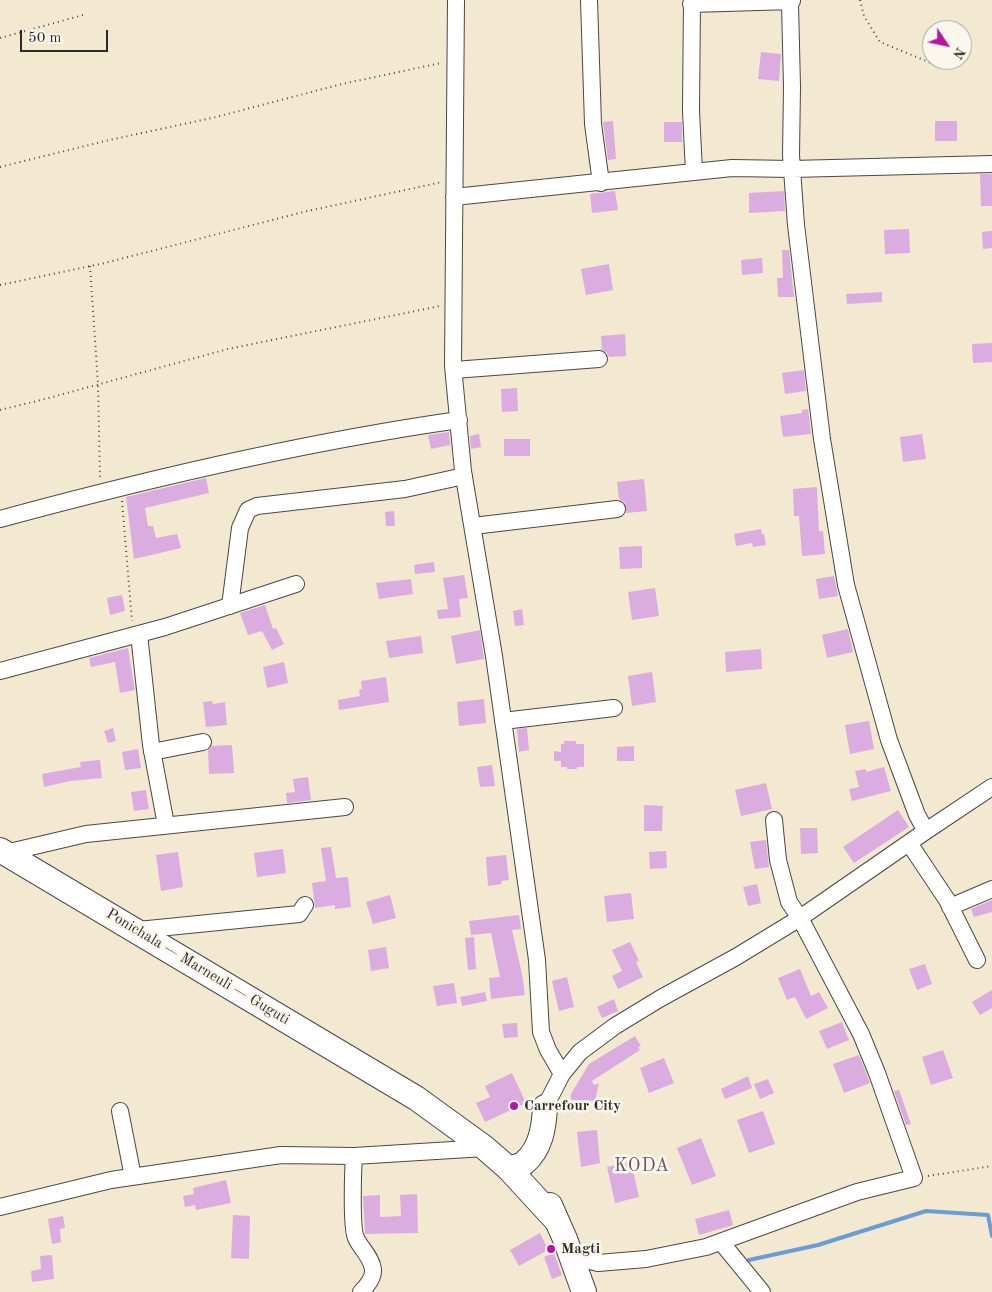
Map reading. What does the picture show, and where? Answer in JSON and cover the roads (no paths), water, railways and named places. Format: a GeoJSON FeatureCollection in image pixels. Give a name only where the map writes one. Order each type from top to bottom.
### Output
{"type":"FeatureCollection","features":[{"type":"Feature","properties":{"kind":"highway","name":"Ponichala — Marneuli — Guguti"},"geometry":{"type":"LineString","coordinates":[[3,851],[395,1085],[485,1148],[524,1163],[556,1220]]}},
{"type":"Feature","properties":{"kind":"highway","name":"Ponichala — Marneuli — Guguti"},"geometry":{"type":"LineString","coordinates":[[395,1085],[419,1094],[467,1120],[524,1163],[546,1194],[572,1256],[584,1292]]}},
{"type":"Feature","properties":{"kind":"highway"},"geometry":{"type":"LineString","coordinates":[[524,1163],[528,1130],[545,1108]]}},
{"type":"Feature","properties":{"kind":"street"},"geometry":{"type":"LineString","coordinates":[[456,0],[454,370],[458,420],[464,476],[503,721],[537,960],[541,1032],[548,1050],[562,1074]]}},
{"type":"Feature","properties":{"kind":"street"},"geometry":{"type":"LineString","coordinates":[[589,0],[593,124],[601,183]]}},
{"type":"Feature","properties":{"kind":"street"},"geometry":{"type":"LineString","coordinates":[[694,172],[691,111],[692,2],[792,0],[790,4],[792,169],[796,225],[821,430],[846,585],[889,740],[917,816],[926,830]]}},
{"type":"Feature","properties":{"kind":"street"},"geometry":{"type":"LineString","coordinates":[[454,197],[732,168],[792,169],[992,164]]}},
{"type":"Feature","properties":{"kind":"street"},"geometry":{"type":"LineString","coordinates":[[454,370],[599,359]]}},
{"type":"Feature","properties":{"kind":"street"},"geometry":{"type":"LineString","coordinates":[[0,519],[175,474],[392,430],[458,420]]}},
{"type":"Feature","properties":{"kind":"street"},"geometry":{"type":"LineString","coordinates":[[230,606],[240,528],[248,510],[257,506],[405,489],[464,476]]}},
{"type":"Feature","properties":{"kind":"street"},"geometry":{"type":"LineString","coordinates":[[472,526],[617,509]]}},
{"type":"Feature","properties":{"kind":"street"},"geometry":{"type":"LineString","coordinates":[[0,671],[136,635],[296,584]]}},
{"type":"Feature","properties":{"kind":"street"},"geometry":{"type":"LineString","coordinates":[[136,635],[152,752],[166,825]]}},
{"type":"Feature","properties":{"kind":"street"},"geometry":{"type":"LineString","coordinates":[[503,721],[614,708]]}},
{"type":"Feature","properties":{"kind":"street"},"geometry":{"type":"LineString","coordinates":[[152,752],[203,742]]}},
{"type":"Feature","properties":{"kind":"street"},"geometry":{"type":"LineString","coordinates":[[545,1108],[562,1074],[580,1052],[615,1026],[800,918],[926,830],[992,787]]}},
{"type":"Feature","properties":{"kind":"street"},"geometry":{"type":"LineString","coordinates":[[3,851],[86,834],[345,807]]}},
{"type":"Feature","properties":{"kind":"street"},"geometry":{"type":"LineString","coordinates":[[572,1256],[598,1262],[646,1259],[706,1247],[857,1192],[914,1178],[861,1034],[800,918],[789,902],[780,868],[774,820]]}},
{"type":"Feature","properties":{"kind":"street"},"geometry":{"type":"LineString","coordinates":[[909,842],[950,906],[977,960]]}},
{"type":"Feature","properties":{"kind":"street"},"geometry":{"type":"LineString","coordinates":[[950,906],[992,889]]}},
{"type":"Feature","properties":{"kind":"street"},"geometry":{"type":"LineString","coordinates":[[138,930],[299,914],[305,905]]}},
{"type":"Feature","properties":{"kind":"street"},"geometry":{"type":"LineString","coordinates":[[120,1111],[133,1177]]}},
{"type":"Feature","properties":{"kind":"street"},"geometry":{"type":"LineString","coordinates":[[0,1207],[111,1180],[281,1155],[354,1156],[485,1148]]}},
{"type":"Feature","properties":{"kind":"street"},"geometry":{"type":"LineString","coordinates":[[354,1156],[355,1237],[367,1253],[373,1270],[370,1281],[361,1292]]}},
{"type":"Feature","properties":{"kind":"street"},"geometry":{"type":"LineString","coordinates":[[721,1242],[762,1292]]}},
{"type":"Feature","properties":{"kind":"waterway"},"geometry":{"type":"LineString","coordinates":[[749,1260],[818,1245],[926,1211],[988,1215],[992,1236]]}},
{"type":"Feature","properties":{"kind":"place","name":"Carrefour City"},"geometry":{"type":"Point","coordinates":[514,1106]}},
{"type":"Feature","properties":{"kind":"place","name":"Magti"},"geometry":{"type":"Point","coordinates":[551,1249]}},
{"type":"Feature","properties":{"kind":"district","name":"KODA"},"geometry":{"type":"Point","coordinates":[642,1166]}}]}
